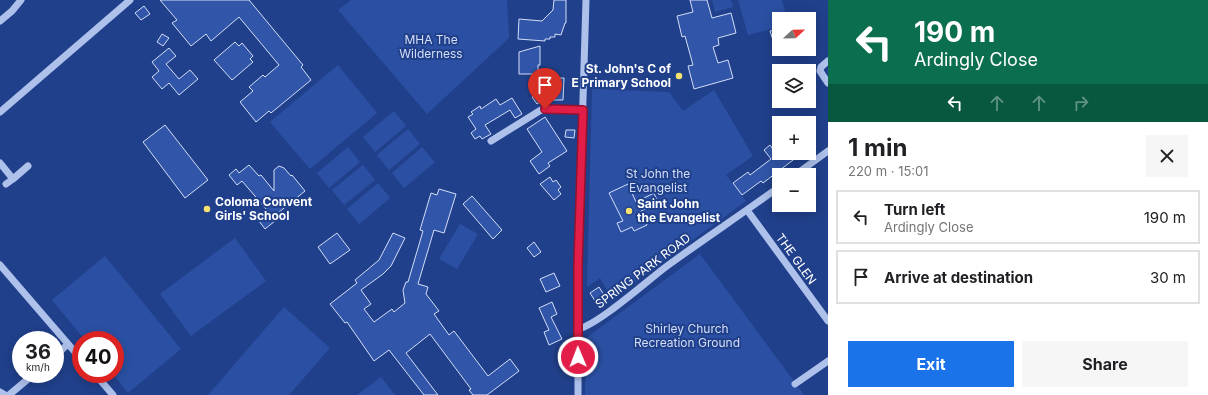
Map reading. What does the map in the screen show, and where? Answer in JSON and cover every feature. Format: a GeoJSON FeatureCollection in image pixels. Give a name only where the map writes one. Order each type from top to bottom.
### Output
{"type":"FeatureCollection","features":[{"type":"Feature","properties":{"kind":"street"},"geometry":{"type":"LineString","coordinates":[[0,21],[12,11],[21,0]]}},
{"type":"Feature","properties":{"kind":"street"},"geometry":{"type":"LineString","coordinates":[[0,112],[130,0]]}},
{"type":"Feature","properties":{"kind":"street"},"geometry":{"type":"LineString","coordinates":[[578,395],[578,266],[586,0]]}},
{"type":"Feature","properties":{"kind":"street"},"geometry":{"type":"LineString","coordinates":[[828,61],[820,69],[828,84]]}},
{"type":"Feature","properties":{"kind":"street"},"geometry":{"type":"LineString","coordinates":[[491,141],[541,110],[583,110]]}},
{"type":"Feature","properties":{"kind":"street"},"geometry":{"type":"LineString","coordinates":[[805,168],[828,151]]}},
{"type":"Feature","properties":{"kind":"street"},"geometry":{"type":"LineString","coordinates":[[0,163],[13,179]]}},
{"type":"Feature","properties":{"kind":"street"},"geometry":{"type":"LineString","coordinates":[[6,184],[28,166]]}},
{"type":"Feature","properties":{"kind":"street","name":"SPRING PARK ROAD"},"geometry":{"type":"LineString","coordinates":[[578,329],[588,325],[618,304],[667,266],[772,192]]}},
{"type":"Feature","properties":{"kind":"street","name":"THE GLEN"},"geometry":{"type":"LineString","coordinates":[[747,210],[828,321]]}},
{"type":"Feature","properties":{"kind":"street"},"geometry":{"type":"LineString","coordinates":[[0,265],[72,349]]}},
{"type":"Feature","properties":{"kind":"street"},"geometry":{"type":"LineString","coordinates":[[64,348],[68,344]]}},
{"type":"Feature","properties":{"kind":"street"},"geometry":{"type":"LineString","coordinates":[[796,384],[828,361]]}},
{"type":"Feature","properties":{"kind":"street"},"geometry":{"type":"LineString","coordinates":[[9,395],[23,383]]}},
{"type":"Feature","properties":{"kind":"street"},"geometry":{"type":"LineString","coordinates":[[103,383],[113,395]]}},
{"type":"Feature","properties":{"kind":"street"},"geometry":{"type":"LineString","coordinates":[[0,392],[5,395]]}},
{"type":"Feature","properties":{"kind":"green space","name":"MHA The Wilderness"},"geometry":{"type":"Polygon","coordinates":[[[351,0],[507,0],[509,38],[427,114],[338,10],[351,0]]]}},
{"type":"Feature","properties":{"kind":"green space"},"geometry":{"type":"Polygon","coordinates":[[[712,0],[731,0],[733,7],[715,12],[712,0]]]}},
{"type":"Feature","properties":{"kind":"green space"},"geometry":{"type":"Polygon","coordinates":[[[738,0],[782,0],[785,12],[772,12],[772,29],[748,35],[738,0]]]}},
{"type":"Feature","properties":{"kind":"green space"},"geometry":{"type":"Polygon","coordinates":[[[338,65],[377,113],[310,169],[270,122],[338,65]]]}},
{"type":"Feature","properties":{"kind":"green space","name":"St John the Evangelist"},"geometry":{"type":"Polygon","coordinates":[[[592,89],[669,92],[683,111],[714,90],[753,156],[726,175],[746,201],[612,299],[600,278],[587,287],[592,89]]]}},
{"type":"Feature","properties":{"kind":"green space"},"geometry":{"type":"Polygon","coordinates":[[[394,111],[406,126],[375,152],[363,137],[394,111]]]}},
{"type":"Feature","properties":{"kind":"green space"},"geometry":{"type":"Polygon","coordinates":[[[408,129],[420,144],[389,170],[377,155],[408,129]]]}},
{"type":"Feature","properties":{"kind":"green space"},"geometry":{"type":"Polygon","coordinates":[[[348,147],[360,162],[329,188],[317,173],[348,147]]]}},
{"type":"Feature","properties":{"kind":"green space"},"geometry":{"type":"Polygon","coordinates":[[[422,147],[435,162],[404,188],[392,173],[422,147]]]}},
{"type":"Feature","properties":{"kind":"green space"},"geometry":{"type":"Polygon","coordinates":[[[363,165],[375,180],[344,205],[332,190],[363,165]]]}},
{"type":"Feature","properties":{"kind":"green space"},"geometry":{"type":"Polygon","coordinates":[[[378,183],[390,198],[359,224],[347,209],[378,183]]]}},
{"type":"Feature","properties":{"kind":"green space"},"geometry":{"type":"Polygon","coordinates":[[[460,224],[478,234],[457,269],[439,259],[460,224]]]}},
{"type":"Feature","properties":{"kind":"green space"},"geometry":{"type":"Polygon","coordinates":[[[235,238],[266,281],[191,336],[160,294],[235,238]]]}},
{"type":"Feature","properties":{"kind":"green space","name":"Shirley Church Recreation Ground"},"geometry":{"type":"Polygon","coordinates":[[[700,254],[804,395],[585,395],[586,338],[700,254]]]}},
{"type":"Feature","properties":{"kind":"green space"},"geometry":{"type":"Polygon","coordinates":[[[105,256],[181,349],[128,393],[120,383],[124,383],[124,331],[78,331],[52,300],[105,256]]]}},
{"type":"Feature","properties":{"kind":"green space"},"geometry":{"type":"Polygon","coordinates":[[[284,307],[330,348],[289,395],[208,395],[284,307]]]}},
{"type":"Feature","properties":{"kind":"green space"},"geometry":{"type":"Polygon","coordinates":[[[381,377],[395,395],[357,395],[381,377]]]}},
{"type":"Feature","properties":{"kind":"building"},"geometry":{"type":"Polygon","coordinates":[[[160,0],[249,0],[303,65],[301,67],[311,80],[271,113],[269,111],[256,122],[240,102],[253,91],[249,87],[263,75],[265,77],[279,65],[239,17],[211,41],[206,34],[191,46],[172,23],[177,20],[160,0]]]}},
{"type":"Feature","properties":{"kind":"building"},"geometry":{"type":"Polygon","coordinates":[[[554,0],[566,0],[566,23],[561,35],[555,34],[555,37],[545,39],[545,41],[518,39],[519,19],[542,21],[553,10],[554,0]]]}},
{"type":"Feature","properties":{"kind":"building"},"geometry":{"type":"Polygon","coordinates":[[[690,0],[707,0],[712,18],[731,13],[736,33],[718,38],[719,45],[713,47],[718,63],[728,60],[733,78],[694,89],[688,66],[693,65],[685,36],[682,37],[677,16],[693,12],[690,0]]]}},
{"type":"Feature","properties":{"kind":"building"},"geometry":{"type":"Polygon","coordinates":[[[144,6],[150,14],[141,20],[135,13],[144,6]]]}},
{"type":"Feature","properties":{"kind":"building"},"geometry":{"type":"Polygon","coordinates":[[[162,34],[169,38],[163,46],[157,42],[162,34]]]}},
{"type":"Feature","properties":{"kind":"building"},"geometry":{"type":"Polygon","coordinates":[[[235,42],[239,46],[242,43],[253,56],[250,59],[253,62],[232,80],[214,60],[235,42]]]}},
{"type":"Feature","properties":{"kind":"building"},"geometry":{"type":"Polygon","coordinates":[[[540,46],[540,65],[538,65],[538,74],[519,74],[519,52],[540,46]]]}},
{"type":"Feature","properties":{"kind":"building"},"geometry":{"type":"Polygon","coordinates":[[[169,48],[176,56],[166,64],[179,79],[190,70],[198,79],[179,95],[169,83],[162,89],[152,77],[159,71],[152,62],[169,48]]]}},
{"type":"Feature","properties":{"kind":"building"},"geometry":{"type":"Polygon","coordinates":[[[555,78],[564,78],[563,100],[542,100],[537,104],[532,97],[540,92],[554,92],[555,78]]]}},
{"type":"Feature","properties":{"kind":"building"},"geometry":{"type":"Polygon","coordinates":[[[512,98],[522,114],[515,118],[510,110],[485,125],[491,134],[482,139],[480,136],[475,139],[471,133],[476,129],[468,117],[473,114],[471,112],[480,106],[481,109],[496,99],[500,105],[512,98]]]}},
{"type":"Feature","properties":{"kind":"building"},"geometry":{"type":"Polygon","coordinates":[[[545,117],[567,151],[548,163],[550,166],[539,174],[530,161],[542,152],[527,129],[545,117]]]}},
{"type":"Feature","properties":{"kind":"building"},"geometry":{"type":"Polygon","coordinates":[[[165,125],[208,180],[185,198],[143,142],[165,125]]]}},
{"type":"Feature","properties":{"kind":"building"},"geometry":{"type":"Polygon","coordinates":[[[566,130],[575,130],[574,138],[565,137],[566,130]]]}},
{"type":"Feature","properties":{"kind":"building"},"geometry":{"type":"Polygon","coordinates":[[[770,145],[772,148],[772,160],[793,160],[783,168],[772,168],[772,176],[763,183],[761,181],[742,195],[733,183],[748,172],[750,175],[771,159],[764,150],[770,145]]]}},
{"type":"Feature","properties":{"kind":"building"},"geometry":{"type":"Polygon","coordinates":[[[249,165],[259,176],[261,175],[274,191],[274,170],[279,166],[284,168],[291,176],[292,175],[305,191],[273,217],[242,181],[237,185],[229,175],[236,169],[239,173],[249,165]]]}},
{"type":"Feature","properties":{"kind":"building"},"geometry":{"type":"Polygon","coordinates":[[[550,177],[553,182],[556,180],[561,187],[558,190],[561,194],[554,200],[540,184],[550,177]]]}},
{"type":"Feature","properties":{"kind":"building","name":"Saint John the Evangelist"},"geometry":{"type":"Polygon","coordinates":[[[628,184],[636,202],[654,193],[658,203],[641,211],[647,225],[634,231],[632,227],[621,232],[617,223],[623,221],[609,193],[628,184]]]}},
{"type":"Feature","properties":{"kind":"building"},"geometry":{"type":"Polygon","coordinates":[[[439,189],[456,194],[444,233],[434,230],[418,284],[428,287],[426,294],[439,311],[434,314],[449,335],[454,331],[488,376],[510,359],[519,371],[487,395],[473,395],[469,390],[471,389],[430,334],[406,353],[438,395],[424,395],[389,350],[374,361],[347,322],[345,323],[330,304],[357,283],[355,280],[379,260],[393,233],[405,238],[391,266],[383,274],[361,290],[371,304],[364,309],[374,322],[392,309],[394,312],[405,303],[403,290],[406,282],[408,282],[423,231],[420,230],[431,193],[437,195],[439,189]]]}},
{"type":"Feature","properties":{"kind":"building"},"geometry":{"type":"Polygon","coordinates":[[[472,196],[502,230],[493,239],[463,204],[472,196]]]}},
{"type":"Feature","properties":{"kind":"building"},"geometry":{"type":"Polygon","coordinates":[[[269,213],[275,221],[265,229],[259,221],[269,213]]]}},
{"type":"Feature","properties":{"kind":"building"},"geometry":{"type":"Polygon","coordinates":[[[337,233],[350,250],[330,264],[318,247],[337,233]]]}},
{"type":"Feature","properties":{"kind":"building"},"geometry":{"type":"Polygon","coordinates":[[[534,242],[541,252],[534,257],[527,248],[534,242]]]}},
{"type":"Feature","properties":{"kind":"building"},"geometry":{"type":"Polygon","coordinates":[[[554,273],[560,286],[546,292],[540,279],[554,273]]]}},
{"type":"Feature","properties":{"kind":"building"},"geometry":{"type":"Polygon","coordinates":[[[599,287],[606,298],[597,304],[590,293],[599,287]]]}},
{"type":"Feature","properties":{"kind":"building"},"geometry":{"type":"Polygon","coordinates":[[[552,302],[557,314],[551,317],[562,339],[549,345],[544,332],[549,330],[539,308],[552,302]]]}},
{"type":"Feature","properties":{"kind":"place","name":"St. John's C of E Primary School"},"geometry":{"type":"Point","coordinates":[679,76]}},
{"type":"Feature","properties":{"kind":"place","name":"Coloma Convent Girls' School"},"geometry":{"type":"Point","coordinates":[207,209]}},
{"type":"Feature","properties":{"kind":"place","name":"Saint John the Evangelist"},"geometry":{"type":"Point","coordinates":[629,211]}},
{"type":"Feature","properties":{"kind":"route"},"geometry":{"type":"LineString","coordinates":[[545,109],[583,110],[578,266],[578,357]]}}]}
